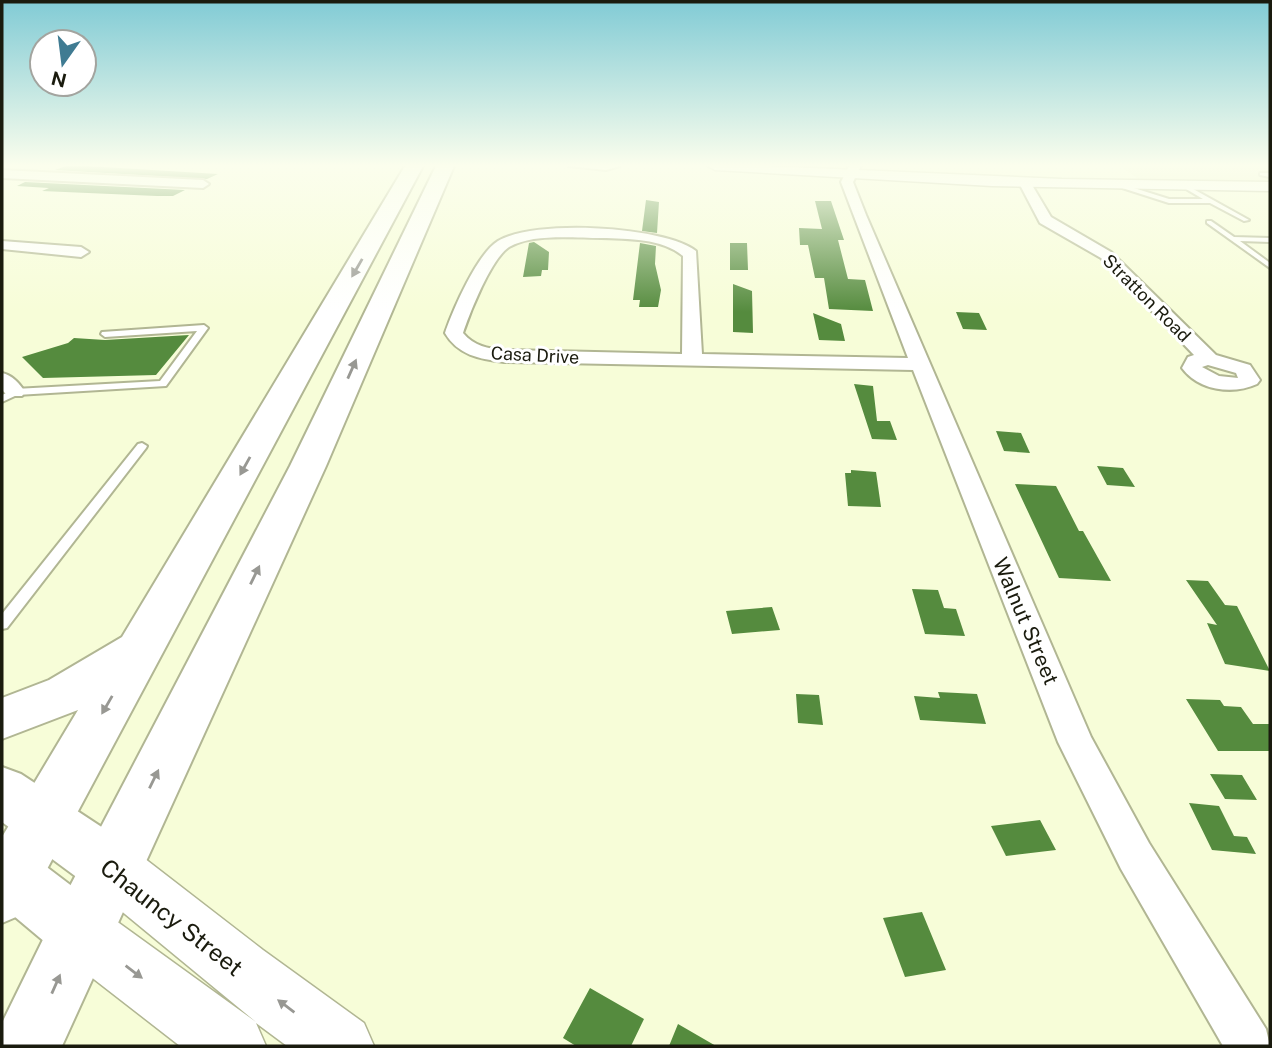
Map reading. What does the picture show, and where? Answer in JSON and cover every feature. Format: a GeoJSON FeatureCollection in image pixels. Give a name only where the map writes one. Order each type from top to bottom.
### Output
{"type":"FeatureCollection","features":[{"type":"Feature","properties":{"kind":"main road"},"geometry":{"type":"LineString","coordinates":[[233,1046],[80,931],[5,879],[22,806],[142,645],[408,215]]}},
{"type":"Feature","properties":{"kind":"main road"},"geometry":{"type":"LineString","coordinates":[[27,1046],[111,867],[308,466],[417,215]]}},
{"type":"Feature","properties":{"kind":"main road"},"geometry":{"type":"LineString","coordinates":[[2,719],[66,694],[142,645]]}},
{"type":"Feature","properties":{"kind":"main road","name":"Chauncy Street"},"geometry":{"type":"LineString","coordinates":[[22,806],[111,867],[241,972],[341,1046]]}},
{"type":"Feature","properties":{"kind":"street","name":"Walnut Street"},"geometry":{"type":"LineString","coordinates":[[859,215],[1076,742],[1135,856],[1249,1046]]}},
{"type":"Feature","properties":{"kind":"street","name":"Stratton Road"},"geometry":{"type":"LineString","coordinates":[[1042,215],[1045,220],[1107,255],[1209,359]]}},
{"type":"Feature","properties":{"kind":"street","name":"Casa Drive"},"geometry":{"type":"LineString","coordinates":[[692,360],[691,254],[678,242],[651,236],[551,234],[523,237],[506,243],[494,254],[454,333],[462,344],[495,355],[692,360],[920,364]]}},
{"type":"Feature","properties":{"kind":"street"},"geometry":{"type":"LineString","coordinates":[[2,244],[81,252]]}},
{"type":"Feature","properties":{"kind":"lane"},"geometry":{"type":"LineString","coordinates":[[1236,215],[1246,220]]}},
{"type":"Feature","properties":{"kind":"lane"},"geometry":{"type":"LineString","coordinates":[[1209,222],[1270,266]]}},
{"type":"Feature","properties":{"kind":"lane"},"geometry":{"type":"LineString","coordinates":[[1232,239],[1270,240]]}},
{"type":"Feature","properties":{"kind":"lane"},"geometry":{"type":"LineString","coordinates":[[6,390],[163,384],[204,328],[105,334]]}},
{"type":"Feature","properties":{"kind":"lane"},"geometry":{"type":"LineString","coordinates":[[2,624],[142,446]]}},
{"type":"Feature","properties":{"kind":"building"},"geometry":{"type":"Polygon","coordinates":[[[644,215],[658,215],[657,233],[642,231],[644,215]]]}},
{"type":"Feature","properties":{"kind":"building"},"geometry":{"type":"Polygon","coordinates":[[[818,215],[836,215],[844,240],[838,240],[848,279],[865,280],[873,311],[829,309],[824,278],[815,278],[808,245],[800,245],[799,228],[822,229],[818,215]]]}},
{"type":"Feature","properties":{"kind":"building"},"geometry":{"type":"Polygon","coordinates":[[[534,242],[549,252],[548,270],[542,270],[541,276],[523,277],[529,243],[534,242]]]}},
{"type":"Feature","properties":{"kind":"building"},"geometry":{"type":"Polygon","coordinates":[[[640,243],[656,246],[655,264],[661,290],[658,307],[639,307],[640,300],[633,300],[640,243]]]}},
{"type":"Feature","properties":{"kind":"building"},"geometry":{"type":"Polygon","coordinates":[[[730,243],[747,243],[748,270],[730,270],[730,243]]]}},
{"type":"Feature","properties":{"kind":"building"},"geometry":{"type":"Polygon","coordinates":[[[733,284],[752,291],[753,333],[733,332],[733,284]]]}},
{"type":"Feature","properties":{"kind":"building"},"geometry":{"type":"Polygon","coordinates":[[[956,312],[979,313],[987,330],[963,329],[956,312]]]}},
{"type":"Feature","properties":{"kind":"building"},"geometry":{"type":"Polygon","coordinates":[[[813,313],[841,324],[845,341],[819,340],[813,313]]]}},
{"type":"Feature","properties":{"kind":"building"},"geometry":{"type":"Polygon","coordinates":[[[189,335],[156,375],[43,378],[22,357],[68,343],[74,338],[105,340],[189,335]]]}},
{"type":"Feature","properties":{"kind":"building"},"geometry":{"type":"Polygon","coordinates":[[[854,384],[873,386],[877,421],[890,421],[897,440],[872,439],[854,384]]]}},
{"type":"Feature","properties":{"kind":"building"},"geometry":{"type":"Polygon","coordinates":[[[996,431],[1021,433],[1030,453],[1004,451],[996,431]]]}},
{"type":"Feature","properties":{"kind":"building"},"geometry":{"type":"Polygon","coordinates":[[[1097,466],[1123,468],[1135,487],[1107,485],[1097,466]]]}},
{"type":"Feature","properties":{"kind":"building"},"geometry":{"type":"Polygon","coordinates":[[[851,470],[876,472],[881,507],[848,506],[845,473],[851,473],[851,470]]]}},
{"type":"Feature","properties":{"kind":"building"},"geometry":{"type":"Polygon","coordinates":[[[1015,484],[1056,486],[1079,531],[1083,531],[1111,581],[1059,578],[1015,484]]]}},
{"type":"Feature","properties":{"kind":"building"},"geometry":{"type":"Polygon","coordinates":[[[1186,580],[1208,581],[1225,605],[1237,606],[1270,671],[1225,664],[1207,623],[1217,625],[1186,580]]]}},
{"type":"Feature","properties":{"kind":"building"},"geometry":{"type":"Polygon","coordinates":[[[912,589],[938,590],[944,608],[956,609],[965,636],[925,634],[912,589]]]}},
{"type":"Feature","properties":{"kind":"building"},"geometry":{"type":"Polygon","coordinates":[[[772,607],[780,630],[732,634],[726,611],[772,607]]]}},
{"type":"Feature","properties":{"kind":"building"},"geometry":{"type":"Polygon","coordinates":[[[938,692],[977,694],[986,724],[920,720],[914,696],[940,698],[938,692]]]}},
{"type":"Feature","properties":{"kind":"building"},"geometry":{"type":"Polygon","coordinates":[[[796,694],[819,695],[823,725],[798,723],[796,694]]]}},
{"type":"Feature","properties":{"kind":"building"},"geometry":{"type":"Polygon","coordinates":[[[1186,699],[1220,700],[1224,706],[1241,707],[1253,724],[1270,724],[1270,751],[1218,751],[1186,699]]]}},
{"type":"Feature","properties":{"kind":"building"},"geometry":{"type":"Polygon","coordinates":[[[1210,774],[1242,775],[1257,800],[1225,799],[1210,774]]]}},
{"type":"Feature","properties":{"kind":"building"},"geometry":{"type":"Polygon","coordinates":[[[1189,803],[1219,806],[1234,836],[1247,837],[1256,854],[1212,850],[1189,803]]]}},
{"type":"Feature","properties":{"kind":"building"},"geometry":{"type":"Polygon","coordinates":[[[1040,820],[1056,850],[1006,856],[991,826],[1040,820]]]}},
{"type":"Feature","properties":{"kind":"building"},"geometry":{"type":"Polygon","coordinates":[[[922,912],[946,970],[905,977],[883,918],[922,912]]]}},
{"type":"Feature","properties":{"kind":"building"},"geometry":{"type":"Polygon","coordinates":[[[590,988],[644,1019],[631,1046],[576,1046],[563,1038],[590,988]]]}},
{"type":"Feature","properties":{"kind":"building"},"geometry":{"type":"Polygon","coordinates":[[[678,1024],[716,1046],[669,1046],[678,1024]]]}}]}
